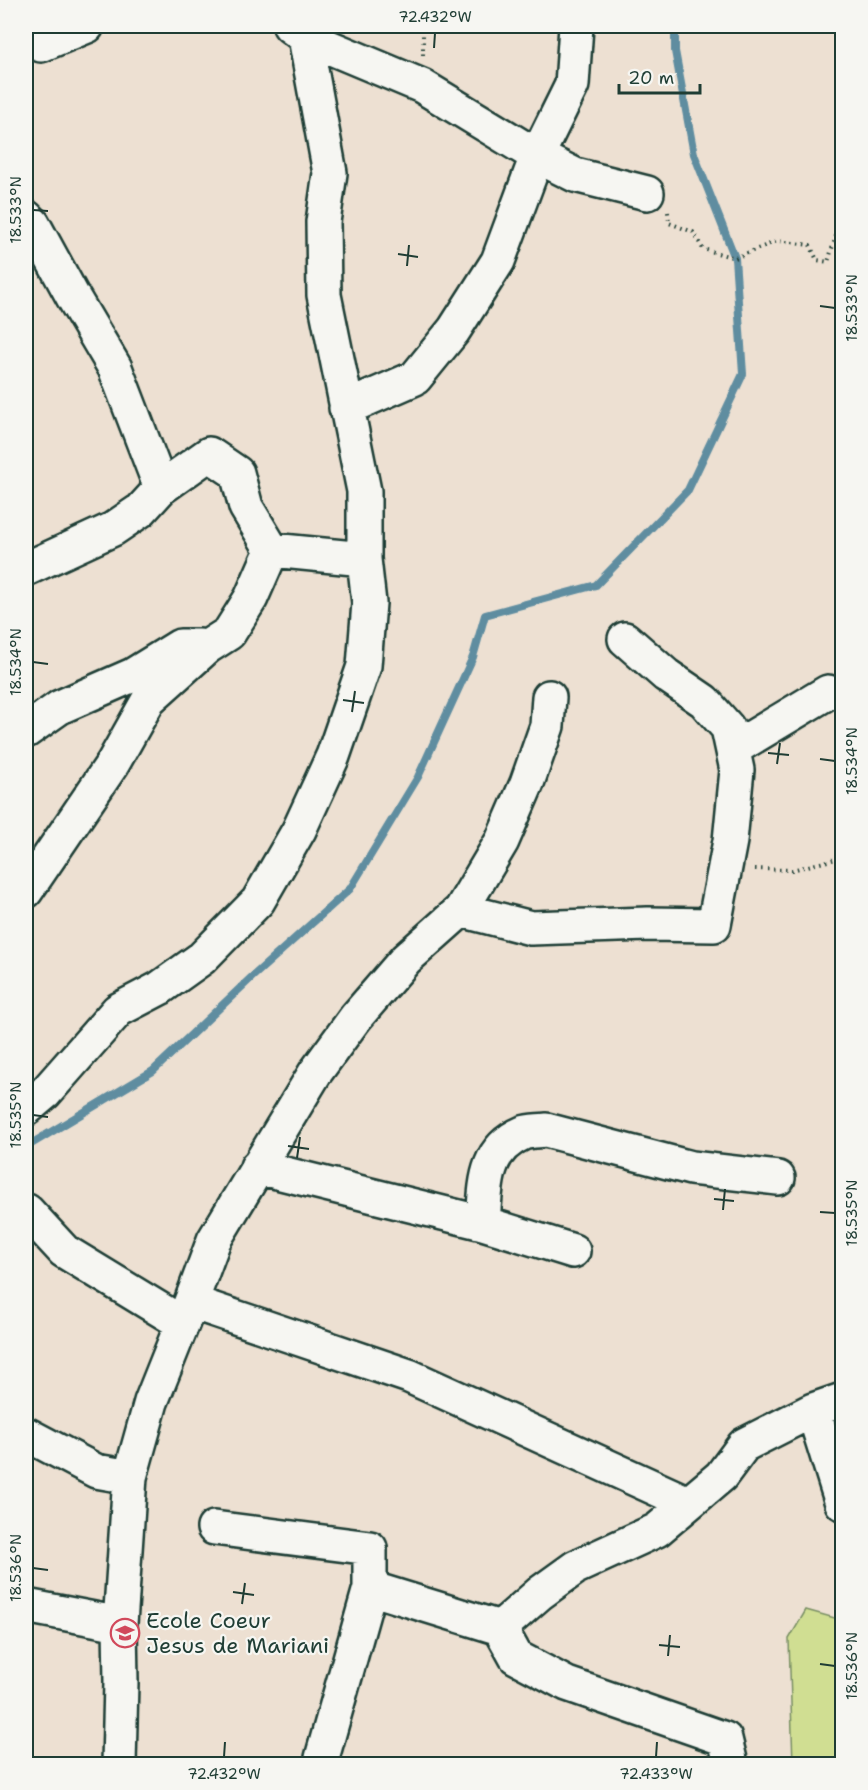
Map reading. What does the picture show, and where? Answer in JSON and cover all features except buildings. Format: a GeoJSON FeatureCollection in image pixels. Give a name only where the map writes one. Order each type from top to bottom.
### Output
{"type":"FeatureCollection","features":[{"type":"Feature","properties":{"kind":"street"},"geometry":{"type":"LineString","coordinates":[[41,45],[87,26]]}},
{"type":"Feature","properties":{"kind":"street"},"geometry":{"type":"LineString","coordinates":[[346,408],[415,378],[454,330],[498,261],[537,156],[572,85],[576,26]]}},
{"type":"Feature","properties":{"kind":"street"},"geometry":{"type":"LineString","coordinates":[[298,31],[422,86],[537,156],[575,175],[647,193]]}},
{"type":"Feature","properties":{"kind":"street"},"geometry":{"type":"LineString","coordinates":[[26,1108],[45,1093],[118,1010],[160,988],[202,958],[258,901],[299,830],[333,756],[364,666],[369,603],[364,559],[364,490],[324,296],[323,222],[330,173],[298,31]]}},
{"type":"Feature","properties":{"kind":"street"},"geometry":{"type":"LineString","coordinates":[[26,217],[33,224],[115,368],[161,488]]}},
{"type":"Feature","properties":{"kind":"street"},"geometry":{"type":"LineString","coordinates":[[26,569],[113,529],[141,510],[161,488],[209,454],[237,473],[246,507],[272,550]]}},
{"type":"Feature","properties":{"kind":"street"},"geometry":{"type":"LineString","coordinates":[[272,550],[364,559]]}},
{"type":"Feature","properties":{"kind":"street"},"geometry":{"type":"LineString","coordinates":[[26,891],[112,763],[149,699],[207,646],[229,633],[251,598],[272,550]]}},
{"type":"Feature","properties":{"kind":"street"},"geometry":{"type":"LineString","coordinates":[[461,910],[531,928],[648,924],[714,925],[730,841],[737,770],[728,728],[704,701],[666,675],[625,639]]}},
{"type":"Feature","properties":{"kind":"street"},"geometry":{"type":"LineString","coordinates":[[26,731],[60,707],[133,675],[180,645],[207,646]]}},
{"type":"Feature","properties":{"kind":"street"},"geometry":{"type":"LineString","coordinates":[[733,749],[828,692]]}},
{"type":"Feature","properties":{"kind":"street"},"geometry":{"type":"LineString","coordinates":[[119,1764],[120,1624],[130,1477],[151,1402],[214,1240],[315,1073],[356,1017],[406,959],[461,910],[502,841],[527,783],[547,726],[549,697]]}},
{"type":"Feature","properties":{"kind":"street"},"geometry":{"type":"LineString","coordinates":[[483,1223],[487,1171],[499,1149],[524,1133],[546,1131],[691,1168],[778,1178]]}},
{"type":"Feature","properties":{"kind":"street"},"geometry":{"type":"LineString","coordinates":[[257,1167],[483,1223],[573,1251]]}},
{"type":"Feature","properties":{"kind":"street"},"geometry":{"type":"LineString","coordinates":[[27,1211],[64,1251],[187,1312],[409,1376],[688,1503]]}},
{"type":"Feature","properties":{"kind":"street"},"geometry":{"type":"LineString","coordinates":[[500,1628],[540,1593],[576,1567],[657,1530],[721,1476],[744,1445],[828,1405],[843,1503]]}},
{"type":"Feature","properties":{"kind":"street"},"geometry":{"type":"LineString","coordinates":[[26,1434],[96,1471],[130,1477]]}},
{"type":"Feature","properties":{"kind":"street"},"geometry":{"type":"LineString","coordinates":[[214,1528],[370,1548],[370,1588],[327,1762]]}},
{"type":"Feature","properties":{"kind":"street"},"geometry":{"type":"LineString","coordinates":[[370,1588],[500,1628],[516,1657],[567,1684],[725,1739],[731,1764]]}},
{"type":"Feature","properties":{"kind":"street"},"geometry":{"type":"LineString","coordinates":[[26,1606],[120,1624]]}},
{"type":"Feature","properties":{"kind":"path"},"geometry":{"type":"LineString","coordinates":[[647,193],[665,198],[669,223],[693,232],[703,249],[735,258],[777,241],[810,245],[817,260],[828,262],[841,219],[843,219]]}},
{"type":"Feature","properties":{"kind":"path"},"geometry":{"type":"LineString","coordinates":[[725,868],[792,870],[836,859],[843,861]]}},
{"type":"Feature","properties":{"kind":"green space"},"geometry":{"type":"Polygon","coordinates":[[[806,1610],[842,1620],[842,1764],[793,1764],[789,1639],[806,1610]]]}},
{"type":"Feature","properties":{"kind":"waterway"},"geometry":{"type":"LineString","coordinates":[[26,1147],[153,1071],[252,977],[350,889],[418,777],[473,657],[485,615],[596,585],[688,490],[743,374],[735,258],[694,154],[675,51],[675,26]]}},
{"type":"Feature","properties":{"kind":"place","name":"Ecole Coeur Jesus de Mariani"},"geometry":{"type":"Point","coordinates":[125,1633]}}]}
